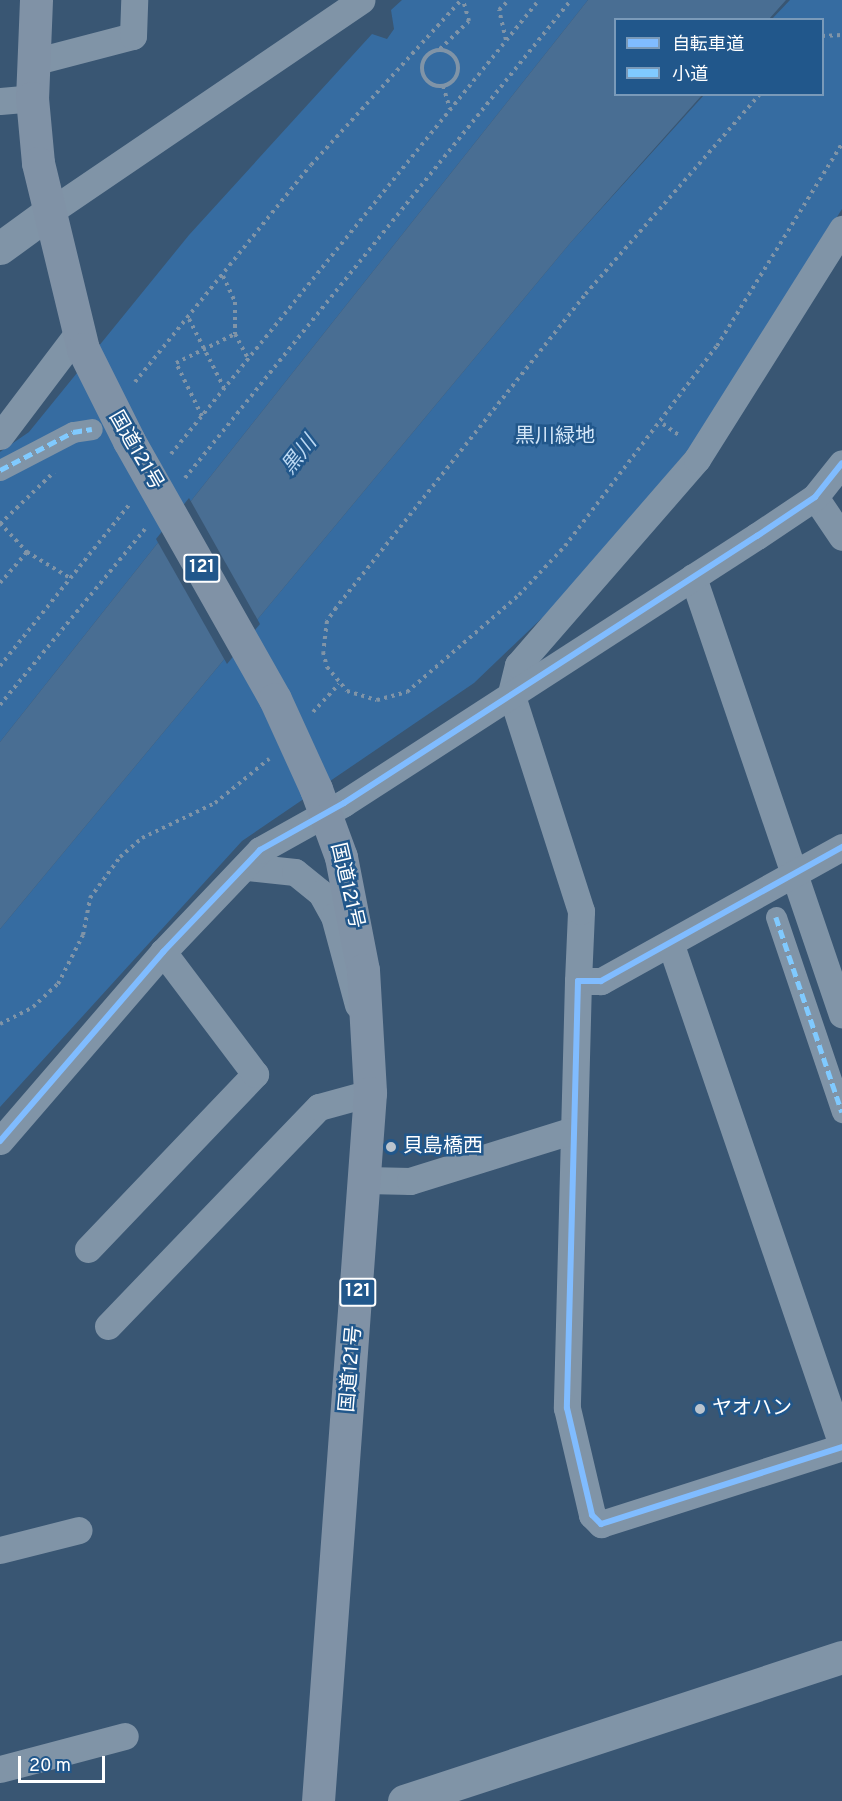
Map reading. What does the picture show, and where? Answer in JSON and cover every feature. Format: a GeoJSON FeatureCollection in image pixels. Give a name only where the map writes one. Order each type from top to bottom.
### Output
{"type":"FeatureCollection","features":[{"type":"Feature","properties":{"kind":"highway","name":"国道121号"},"geometry":{"type":"LineString","coordinates":[[36,0],[32,98],[48,213],[81,341],[129,441],[275,699],[321,800],[351,905],[369,1035],[370,1093],[366,1180],[318,1801]]}},
{"type":"Feature","properties":{"kind":"street"},"geometry":{"type":"LineString","coordinates":[[33,62],[133,36],[134,0]]}},
{"type":"Feature","properties":{"kind":"street"},"geometry":{"type":"LineString","coordinates":[[0,248],[359,1]]}},
{"type":"Feature","properties":{"kind":"street"},"geometry":{"type":"LineString","coordinates":[[0,101],[32,98]]}},
{"type":"Feature","properties":{"kind":"street"},"geometry":{"type":"LineString","coordinates":[[671,945],[842,1446],[601,1524],[592,1515],[567,1408],[571,1131],[581,911],[511,693],[518,665],[539,637],[697,459],[842,229]]}},
{"type":"Feature","properties":{"kind":"street"},"geometry":{"type":"LineString","coordinates":[[0,436],[81,341]]}},
{"type":"Feature","properties":{"kind":"street"},"geometry":{"type":"LineString","coordinates":[[0,470],[73,432],[92,429]]}},
{"type":"Feature","properties":{"kind":"street"},"geometry":{"type":"LineString","coordinates":[[0,1141],[163,952],[248,867],[260,850],[321,800],[511,693],[693,577],[815,497],[842,463]]}},
{"type":"Feature","properties":{"kind":"street"},"geometry":{"type":"LineString","coordinates":[[815,497],[842,537]]}},
{"type":"Feature","properties":{"kind":"street"},"geometry":{"type":"LineString","coordinates":[[693,577],[842,1014]]}},
{"type":"Feature","properties":{"kind":"street"},"geometry":{"type":"LineString","coordinates":[[578,981],[601,981],[671,945],[842,847]]}},
{"type":"Feature","properties":{"kind":"street"},"geometry":{"type":"LineString","coordinates":[[248,867],[295,872],[321,893],[333,915],[369,1035]]}},
{"type":"Feature","properties":{"kind":"street"},"geometry":{"type":"LineString","coordinates":[[776,917],[842,1112]]}},
{"type":"Feature","properties":{"kind":"street"},"geometry":{"type":"LineString","coordinates":[[88,1249],[255,1074],[163,952]]}},
{"type":"Feature","properties":{"kind":"street"},"geometry":{"type":"LineString","coordinates":[[108,1326],[319,1107],[370,1093]]}},
{"type":"Feature","properties":{"kind":"street"},"geometry":{"type":"LineString","coordinates":[[366,1180],[410,1181],[571,1131]]}},
{"type":"Feature","properties":{"kind":"street"},"geometry":{"type":"LineString","coordinates":[[0,1550],[80,1530]]}},
{"type":"Feature","properties":{"kind":"street"},"geometry":{"type":"LineString","coordinates":[[404,1801],[842,1657]]}},
{"type":"Feature","properties":{"kind":"street"},"geometry":{"type":"LineString","coordinates":[[0,1769],[125,1736]]}},
{"type":"Feature","properties":{"kind":"path"},"geometry":{"type":"LineString","coordinates":[[130,387],[189,319],[311,165],[462,0],[469,21],[440,49],[429,52],[421,67],[428,81],[443,86]]}},
{"type":"Feature","properties":{"kind":"path"},"geometry":{"type":"LineString","coordinates":[[506,41],[499,10],[509,0]]}},
{"type":"Feature","properties":{"kind":"path"},"geometry":{"type":"LineString","coordinates":[[165,461],[539,0]]}},
{"type":"Feature","properties":{"kind":"path"},"geometry":{"type":"LineString","coordinates":[[182,483],[571,0]]}},
{"type":"Feature","properties":{"kind":"path"},"geometry":{"type":"LineString","coordinates":[[824,36],[842,35]]}},
{"type":"Feature","properties":{"kind":"path"},"geometry":{"type":"LineString","coordinates":[[440,49],[452,54],[459,68],[443,86]]}},
{"type":"Feature","properties":{"kind":"path"},"geometry":{"type":"LineString","coordinates":[[443,86],[450,109]]}},
{"type":"Feature","properties":{"kind":"path"},"geometry":{"type":"LineString","coordinates":[[758,96],[584,296],[336,608],[327,621],[322,652],[339,684],[377,700],[417,685],[565,546],[663,424],[842,144]]}},
{"type":"Feature","properties":{"kind":"path"},"geometry":{"type":"LineString","coordinates":[[224,276],[235,302],[235,334],[248,358]]}},
{"type":"Feature","properties":{"kind":"path"},"geometry":{"type":"LineString","coordinates":[[189,319],[224,388]]}},
{"type":"Feature","properties":{"kind":"path"},"geometry":{"type":"LineString","coordinates":[[202,416],[176,363],[235,334]]}},
{"type":"Feature","properties":{"kind":"path"},"geometry":{"type":"LineString","coordinates":[[663,424],[675,432]]}},
{"type":"Feature","properties":{"kind":"path"},"geometry":{"type":"LineString","coordinates":[[61,464],[0,524],[27,552],[70,578]]}},
{"type":"Feature","properties":{"kind":"path"},"geometry":{"type":"LineString","coordinates":[[0,666],[136,497]]}},
{"type":"Feature","properties":{"kind":"path"},"geometry":{"type":"LineString","coordinates":[[0,705],[152,520]]}},
{"type":"Feature","properties":{"kind":"path"},"geometry":{"type":"LineString","coordinates":[[0,583],[27,552]]}},
{"type":"Feature","properties":{"kind":"path"},"geometry":{"type":"LineString","coordinates":[[307,718],[339,684]]}},
{"type":"Feature","properties":{"kind":"path"},"geometry":{"type":"LineString","coordinates":[[0,1024],[33,1007],[58,984],[83,935],[90,898],[120,857],[142,838],[215,803],[275,752]]}},
{"type":"Feature","properties":{"kind":"green space"},"geometry":{"type":"Polygon","coordinates":[[[402,0],[588,0],[0,742],[0,452],[29,432],[189,235],[372,34],[387,39],[394,29],[391,10],[402,0]]]}},
{"type":"Feature","properties":{"kind":"green space","name":"黒川緑地"},"geometry":{"type":"Polygon","coordinates":[[[790,0],[842,0],[842,209],[698,438],[565,596],[474,683],[242,841],[0,1107],[0,929],[571,242],[703,96],[824,96],[824,18],[773,18],[790,0]]]}},
{"type":"Feature","properties":{"kind":"water","name":"黒川"},"geometry":{"type":"Polygon","coordinates":[[[588,0],[786,0],[770,18],[614,18],[614,96],[701,96],[571,242],[0,929],[0,742],[588,0]]]}},
{"type":"Feature","properties":{"kind":"pier"},"geometry":{"type":"Polygon","coordinates":[[[189,498],[260,624],[227,664],[156,539],[189,498]]]}},
{"type":"Feature","properties":{"kind":"marked path"},"geometry":{"type":"LineString","coordinates":[[0,470],[73,432],[92,429]]}},
{"type":"Feature","properties":{"kind":"marked path"},"geometry":{"type":"LineString","coordinates":[[776,917],[842,1112]]}},
{"type":"Feature","properties":{"kind":"cycle path"},"geometry":{"type":"LineString","coordinates":[[0,1141],[163,952],[260,850],[344,803],[757,536],[815,497],[842,463]]}},
{"type":"Feature","properties":{"kind":"cycle path"},"geometry":{"type":"LineString","coordinates":[[842,847],[601,981],[578,981],[567,1408],[592,1515],[601,1524],[842,1447]]}},
{"type":"Feature","properties":{"kind":"place","name":"貝島橋西"},"geometry":{"type":"Point","coordinates":[391,1147]}},
{"type":"Feature","properties":{"kind":"place","name":"ヤオハン"},"geometry":{"type":"Point","coordinates":[700,1409]}}]}
